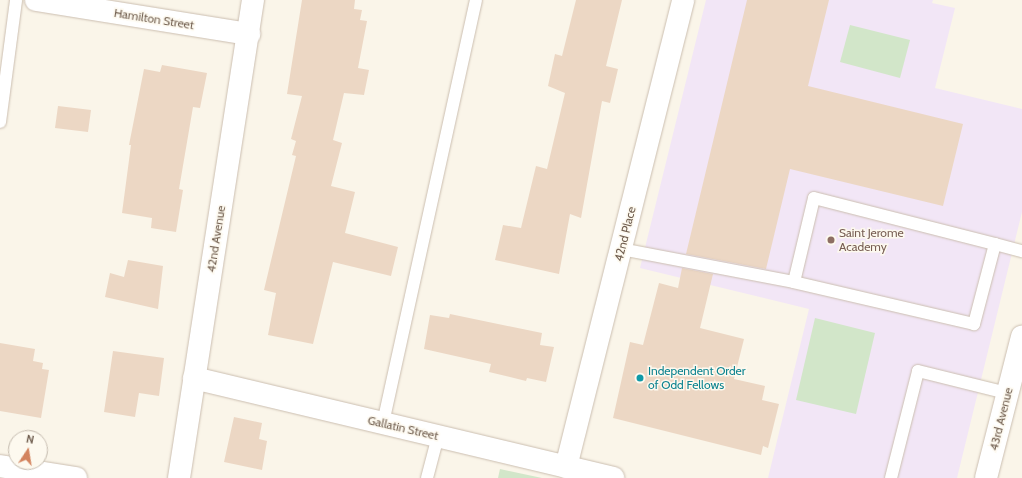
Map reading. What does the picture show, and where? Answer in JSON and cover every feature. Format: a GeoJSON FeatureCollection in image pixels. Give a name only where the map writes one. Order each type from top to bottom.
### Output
{"type":"FeatureCollection","features":[{"type":"Feature","properties":{"kind":"street","name":"Hamilton Street"},"geometry":{"type":"LineString","coordinates":[[36,0],[248,34]]}},
{"type":"Feature","properties":{"kind":"street","name":"42nd Avenue"},"geometry":{"type":"LineString","coordinates":[[179,478],[253,0]]}},
{"type":"Feature","properties":{"kind":"street","name":"42nd Place"},"geometry":{"type":"LineString","coordinates":[[566,467],[683,0]]}},
{"type":"Feature","properties":{"kind":"street","name":"43rd Avenue"},"geometry":{"type":"LineString","coordinates":[[986,478],[1022,337]]}},
{"type":"Feature","properties":{"kind":"street","name":"Gallatin Street"},"geometry":{"type":"LineString","coordinates":[[194,378],[612,478]]}},
{"type":"Feature","properties":{"kind":"street"},"geometry":{"type":"LineString","coordinates":[[0,466],[76,478]]}},
{"type":"Feature","properties":{"kind":"lane"},"geometry":{"type":"LineString","coordinates":[[0,122],[16,0]]}},
{"type":"Feature","properties":{"kind":"lane"},"geometry":{"type":"LineString","coordinates":[[383,423],[476,0]]}},
{"type":"Feature","properties":{"kind":"lane"},"geometry":{"type":"LineString","coordinates":[[794,282],[814,198],[1022,251]]}},
{"type":"Feature","properties":{"kind":"lane"},"geometry":{"type":"LineString","coordinates":[[621,249],[794,282],[974,324],[995,244]]}},
{"type":"Feature","properties":{"kind":"lane"},"geometry":{"type":"LineString","coordinates":[[891,478],[918,371],[1007,393]]}},
{"type":"Feature","properties":{"kind":"lane"},"geometry":{"type":"LineString","coordinates":[[427,478],[438,436]]}},
{"type":"Feature","properties":{"kind":"shaded area","name":"Saint Jerome Academy"},"geometry":{"type":"Polygon","coordinates":[[[706,0],[933,0],[932,3],[955,8],[935,88],[1022,109],[1022,212],[957,478],[768,478],[809,309],[640,268],[706,0]]]}},
{"type":"Feature","properties":{"kind":"green space"},"geometry":{"type":"Polygon","coordinates":[[[850,25],[910,40],[900,78],[840,62],[850,25]]]}},
{"type":"Feature","properties":{"kind":"green space"},"geometry":{"type":"Polygon","coordinates":[[[815,318],[875,333],[856,414],[796,400],[815,318]]]}},
{"type":"Feature","properties":{"kind":"green space"},"geometry":{"type":"Polygon","coordinates":[[[500,469],[542,478],[498,478],[500,469]]]}},
{"type":"Feature","properties":{"kind":"building"},"geometry":{"type":"Polygon","coordinates":[[[302,0],[355,0],[354,9],[362,10],[360,20],[367,21],[358,68],[369,70],[364,95],[344,93],[333,140],[342,143],[331,186],[355,192],[345,233],[398,247],[391,276],[333,262],[313,344],[268,335],[276,293],[264,290],[296,156],[292,155],[296,141],[291,139],[302,96],[287,94],[302,0]]]}},
{"type":"Feature","properties":{"kind":"building"},"geometry":{"type":"Polygon","coordinates":[[[576,0],[622,0],[606,66],[618,69],[610,103],[602,101],[581,218],[570,214],[559,274],[495,260],[503,225],[521,228],[536,166],[547,169],[565,93],[548,86],[555,54],[562,56],[576,0]]]}},
{"type":"Feature","properties":{"kind":"building"},"geometry":{"type":"Polygon","coordinates":[[[747,0],[829,0],[808,86],[963,124],[943,206],[790,169],[766,269],[686,254],[747,0]]]}},
{"type":"Feature","properties":{"kind":"building"},"geometry":{"type":"Polygon","coordinates":[[[162,65],[207,73],[200,108],[193,107],[179,189],[183,190],[176,232],[151,228],[152,218],[122,213],[131,145],[129,145],[144,69],[160,72],[162,65]]]}},
{"type":"Feature","properties":{"kind":"building"},"geometry":{"type":"Polygon","coordinates":[[[58,106],[91,110],[88,132],[55,128],[58,106]]]}},
{"type":"Feature","properties":{"kind":"building"},"geometry":{"type":"Polygon","coordinates":[[[128,260],[163,266],[158,309],[105,297],[110,273],[124,277],[128,260]]]}},
{"type":"Feature","properties":{"kind":"building"},"geometry":{"type":"Polygon","coordinates":[[[682,268],[713,274],[700,328],[744,339],[734,379],[765,386],[762,400],[779,404],[768,448],[763,446],[761,455],[613,418],[630,342],[643,345],[659,283],[678,288],[682,268]]]}},
{"type":"Feature","properties":{"kind":"building"},"geometry":{"type":"Polygon","coordinates":[[[450,314],[542,333],[540,345],[554,347],[546,382],[527,378],[526,381],[489,372],[491,364],[424,349],[430,315],[449,318],[450,314]]]}},
{"type":"Feature","properties":{"kind":"building"},"geometry":{"type":"Polygon","coordinates":[[[0,343],[35,349],[33,361],[43,363],[42,369],[49,370],[41,418],[0,411],[0,343]]]}},
{"type":"Feature","properties":{"kind":"building"},"geometry":{"type":"Polygon","coordinates":[[[113,351],[164,358],[159,396],[139,393],[135,417],[104,412],[113,351]]]}},
{"type":"Feature","properties":{"kind":"building"},"geometry":{"type":"Polygon","coordinates":[[[234,417],[262,423],[259,439],[267,441],[262,470],[224,462],[234,417]]]}},
{"type":"Feature","properties":{"kind":"place","name":"Saint Jerome Academy"},"geometry":{"type":"Point","coordinates":[831,240]}},
{"type":"Feature","properties":{"kind":"place","name":"Independent Order of Odd Fellows"},"geometry":{"type":"Point","coordinates":[640,378]}}]}
